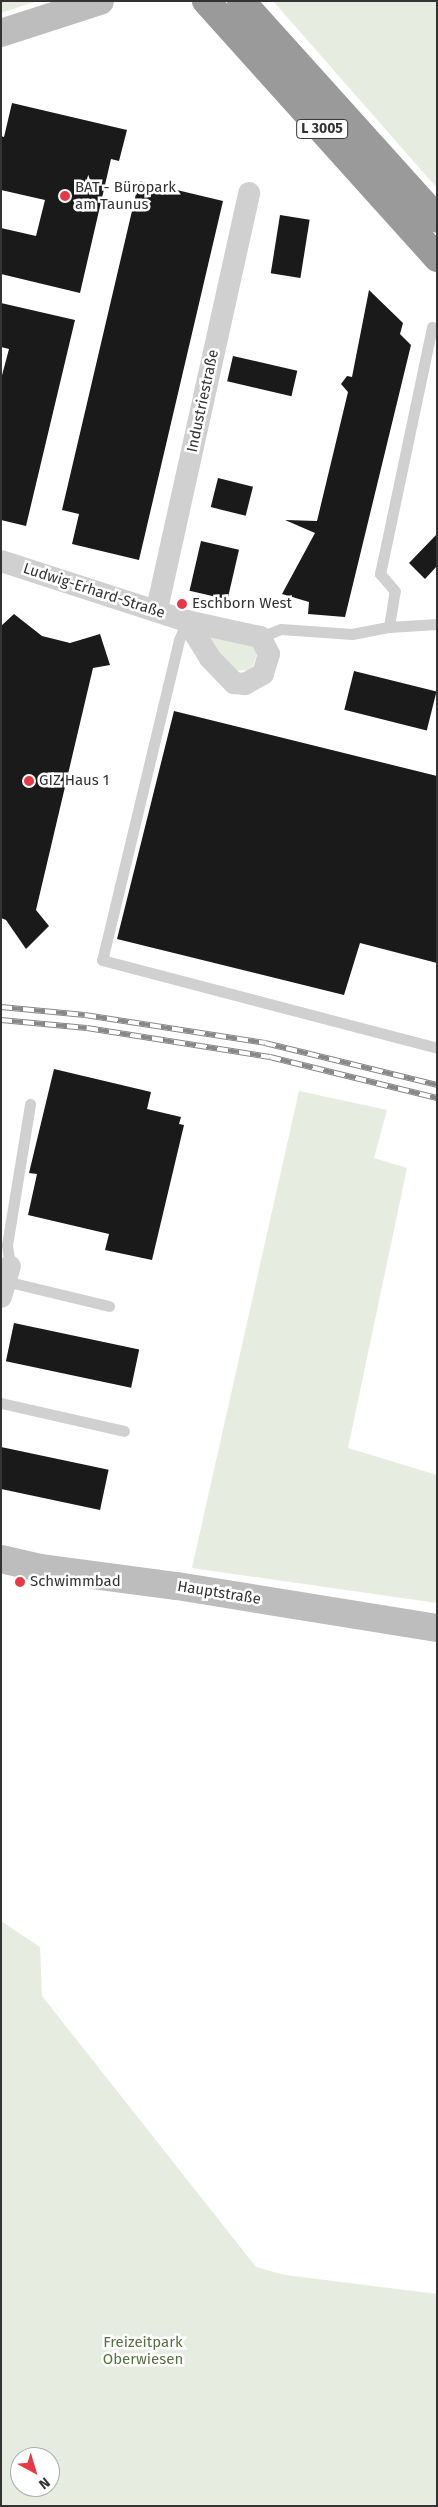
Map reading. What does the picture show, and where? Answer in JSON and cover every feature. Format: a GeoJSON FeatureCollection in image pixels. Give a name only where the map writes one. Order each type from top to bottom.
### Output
{"type":"FeatureCollection","features":[{"type":"Feature","properties":{"kind":"highway","name":"L 3005"},"geometry":{"type":"LineString","coordinates":[[206,1],[437,258]]}},
{"type":"Feature","properties":{"kind":"highway","name":"L 3005"},"geometry":{"type":"LineString","coordinates":[[241,1],[437,219]]}},
{"type":"Feature","properties":{"kind":"street"},"geometry":{"type":"LineString","coordinates":[[1,33],[100,1]]}},
{"type":"Feature","properties":{"kind":"street","name":"Industriestraße"},"geometry":{"type":"LineString","coordinates":[[157,610],[249,193]]}},
{"type":"Feature","properties":{"kind":"street","name":"Ludwig-Erhard-Straße"},"geometry":{"type":"LineString","coordinates":[[1,561],[188,621],[260,637]]}},
{"type":"Feature","properties":{"kind":"street"},"geometry":{"type":"LineString","coordinates":[[188,621],[210,658],[234,683],[250,682],[263,674],[269,654],[260,637]]}},
{"type":"Feature","properties":{"kind":"street","name":"Hauptstraße"},"geometry":{"type":"LineString","coordinates":[[1,1559],[40,1568],[177,1586],[437,1628]]}},
{"type":"Feature","properties":{"kind":"lane"},"geometry":{"type":"LineString","coordinates":[[389,627],[395,591],[380,574],[432,327],[437,331]]}},
{"type":"Feature","properties":{"kind":"lane"},"geometry":{"type":"LineString","coordinates":[[188,621],[179,640],[102,960],[437,1048]]}},
{"type":"Feature","properties":{"kind":"lane"},"geometry":{"type":"LineString","coordinates":[[260,637],[281,629],[352,634],[389,627],[437,624]]}},
{"type":"Feature","properties":{"kind":"lane"},"geometry":{"type":"LineString","coordinates":[[30,1104],[6,1245],[5,1281],[109,1306]]}},
{"type":"Feature","properties":{"kind":"lane"},"geometry":{"type":"LineString","coordinates":[[1,1403],[124,1431]]}},
{"type":"Feature","properties":{"kind":"green space"},"geometry":{"type":"Polygon","coordinates":[[[1,1],[37,1],[1,13],[1,1]]]}},
{"type":"Feature","properties":{"kind":"green space"},"geometry":{"type":"Polygon","coordinates":[[[273,1],[437,1],[437,188],[273,1]]]}},
{"type":"Feature","properties":{"kind":"green space"},"geometry":{"type":"Polygon","coordinates":[[[203,634],[250,643],[257,654],[253,666],[248,670],[236,671],[203,634]]]}},
{"type":"Feature","properties":{"kind":"green space"},"geometry":{"type":"Polygon","coordinates":[[[299,1091],[387,1110],[374,1158],[407,1168],[348,1448],[437,1475],[437,1603],[192,1568],[299,1091]]]}},
{"type":"Feature","properties":{"kind":"green space","name":"Freizeitpark Oberwiesen"},"geometry":{"type":"Polygon","coordinates":[[[1,1921],[40,1947],[42,1996],[256,2267],[285,2275],[437,2294],[437,2506],[1,2506],[1,1921]]]}},
{"type":"Feature","properties":{"kind":"building","name":"BAT - Büropark am Taunus"},"geometry":{"type":"Polygon","coordinates":[[[12,103],[127,130],[119,161],[111,159],[80,293],[1,274],[1,228],[36,236],[45,200],[1,190],[1,136],[4,137],[12,103]]]}},
{"type":"Feature","properties":{"kind":"building"},"geometry":{"type":"Polygon","coordinates":[[[139,181],[223,201],[139,560],[72,544],[79,514],[62,510],[139,181]]]}},
{"type":"Feature","properties":{"kind":"building"},"geometry":{"type":"Polygon","coordinates":[[[280,215],[310,220],[300,278],[271,273],[280,215]]]}},
{"type":"Feature","properties":{"kind":"building"},"geometry":{"type":"Polygon","coordinates":[[[369,290],[403,323],[400,334],[411,345],[345,617],[308,614],[309,602],[282,594],[315,533],[285,520],[317,521],[348,392],[341,384],[347,376],[352,377],[369,290]]]}},
{"type":"Feature","properties":{"kind":"building"},"geometry":{"type":"Polygon","coordinates":[[[1,303],[75,320],[26,526],[1,520],[1,379],[9,349],[1,347],[1,303]]]}},
{"type":"Feature","properties":{"kind":"building"},"geometry":{"type":"Polygon","coordinates":[[[233,356],[297,371],[291,396],[227,381],[233,356]]]}},
{"type":"Feature","properties":{"kind":"building"},"geometry":{"type":"Polygon","coordinates":[[[218,478],[253,487],[246,516],[211,507],[218,478]]]}},
{"type":"Feature","properties":{"kind":"building"},"geometry":{"type":"Polygon","coordinates":[[[437,534],[437,566],[425,579],[409,563],[437,534]]]}},
{"type":"Feature","properties":{"kind":"building"},"geometry":{"type":"Polygon","coordinates":[[[201,541],[239,550],[228,599],[190,591],[201,541]]]}},
{"type":"Feature","properties":{"kind":"building","name":"GIZ Haus 1"},"geometry":{"type":"Polygon","coordinates":[[[14,614],[42,636],[70,643],[100,634],[110,665],[93,668],[36,910],[49,926],[26,949],[6,920],[1,918],[1,626],[14,614]]]}},
{"type":"Feature","properties":{"kind":"building"},"geometry":{"type":"Polygon","coordinates":[[[354,671],[436,692],[427,730],[344,710],[354,671]]]}},
{"type":"Feature","properties":{"kind":"building"},"geometry":{"type":"Polygon","coordinates":[[[174,711],[437,776],[437,963],[360,943],[344,995],[117,939],[174,711]]]}},
{"type":"Feature","properties":{"kind":"building"},"geometry":{"type":"Polygon","coordinates":[[[54,1069],[151,1092],[147,1109],[181,1117],[179,1124],[184,1125],[152,1260],[105,1250],[109,1234],[28,1215],[37,1174],[29,1173],[54,1069]]]}},
{"type":"Feature","properties":{"kind":"building"},"geometry":{"type":"Polygon","coordinates":[[[14,1323],[139,1350],[131,1388],[6,1361],[14,1323]]]}},
{"type":"Feature","properties":{"kind":"building"},"geometry":{"type":"Polygon","coordinates":[[[1,1447],[109,1470],[100,1510],[1,1489],[1,1447]]]}},
{"type":"Feature","properties":{"kind":"railway"},"geometry":{"type":"LineString","coordinates":[[1,1007],[85,1015],[265,1043],[437,1085]]}},
{"type":"Feature","properties":{"kind":"railway"},"geometry":{"type":"LineString","coordinates":[[1,1020],[87,1028],[270,1057],[437,1098]]}},
{"type":"Feature","properties":{"kind":"place","name":"BAT - Büropark am Taunus"},"geometry":{"type":"Point","coordinates":[65,196]}},
{"type":"Feature","properties":{"kind":"place","name":"Eschborn West"},"geometry":{"type":"Point","coordinates":[182,604]}},
{"type":"Feature","properties":{"kind":"place","name":"GIZ Haus 1"},"geometry":{"type":"Point","coordinates":[29,781]}},
{"type":"Feature","properties":{"kind":"place","name":"Schwimmbad"},"geometry":{"type":"Point","coordinates":[20,1582]}}]}
